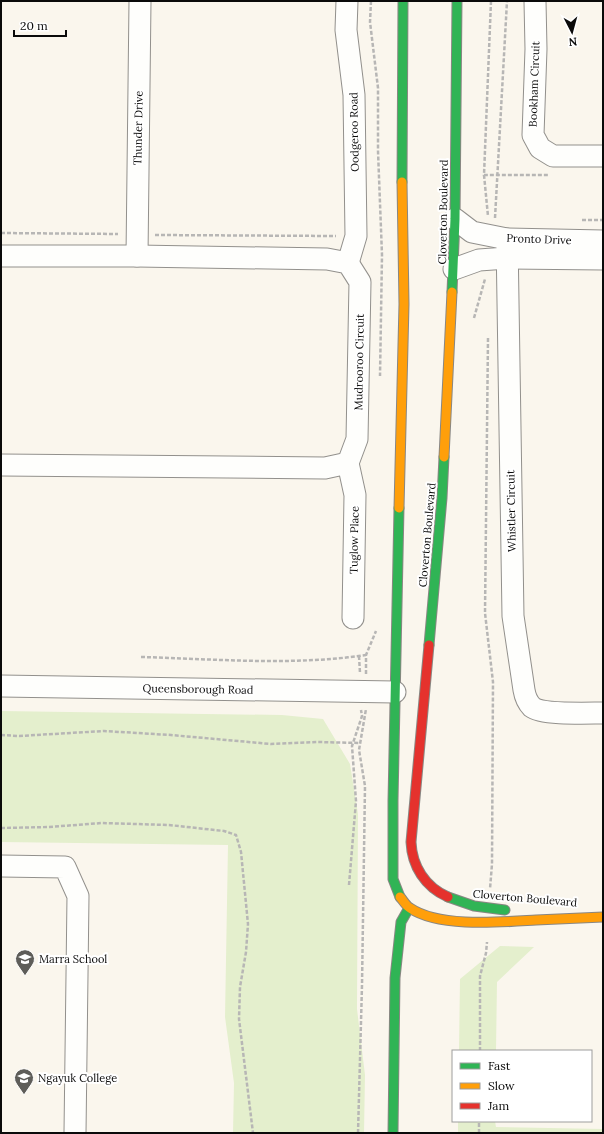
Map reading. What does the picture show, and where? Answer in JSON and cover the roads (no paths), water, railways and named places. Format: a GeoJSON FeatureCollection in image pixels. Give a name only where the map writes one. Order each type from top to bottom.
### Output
{"type":"FeatureCollection","features":[{"type":"Feature","properties":{"kind":"street","name":"Thunder Drive"},"geometry":{"type":"LineString","coordinates":[[137,256],[140,1]]}},
{"type":"Feature","properties":{"kind":"street","name":"Oodgeroo Road"},"geometry":{"type":"LineString","coordinates":[[347,1],[346,30],[354,95],[356,236],[348,263]]}},
{"type":"Feature","properties":{"kind":"street","name":"Cloverton Boulevard"},"geometry":{"type":"LineString","coordinates":[[403,1],[404,56],[402,164],[404,344],[401,387],[393,801],[393,879],[398,894],[410,908],[438,920],[506,922],[603,917]]}},
{"type":"Feature","properties":{"kind":"street","name":"Cloverton Boulevard"},"geometry":{"type":"LineString","coordinates":[[457,1],[454,269],[442,498],[411,830],[411,848],[414,865],[422,879],[446,897],[469,906],[512,910]]}},
{"type":"Feature","properties":{"kind":"street","name":"Bookham Circuit"},"geometry":{"type":"LineString","coordinates":[[535,1],[536,49],[533,135],[540,148],[553,156],[603,156]]}},
{"type":"Feature","properties":{"kind":"street","name":"Pronto Drive"},"geometry":{"type":"LineString","coordinates":[[455,219],[472,232],[507,249]]}},
{"type":"Feature","properties":{"kind":"street","name":"Pronto Drive"},"geometry":{"type":"LineString","coordinates":[[454,269],[507,249],[603,241]]}},
{"type":"Feature","properties":{"kind":"street"},"geometry":{"type":"LineString","coordinates":[[507,249],[603,259]]}},
{"type":"Feature","properties":{"kind":"street","name":"Whistler Circuit"},"geometry":{"type":"LineString","coordinates":[[507,249],[513,616],[526,700],[537,710],[549,712],[603,713]]}},
{"type":"Feature","properties":{"kind":"street"},"geometry":{"type":"LineString","coordinates":[[1,256],[137,256],[327,259],[348,263]]}},
{"type":"Feature","properties":{"kind":"street","name":"Mudrooroo Circuit"},"geometry":{"type":"LineString","coordinates":[[348,263],[360,282],[357,439],[348,462]]}},
{"type":"Feature","properties":{"kind":"street"},"geometry":{"type":"LineString","coordinates":[[1,465],[325,468],[348,462]]}},
{"type":"Feature","properties":{"kind":"street","name":"Tuglow Place"},"geometry":{"type":"LineString","coordinates":[[348,462],[355,495],[353,618]]}},
{"type":"Feature","properties":{"kind":"street","name":"Queensborough Road"},"geometry":{"type":"LineString","coordinates":[[1,686],[395,692]]}},
{"type":"Feature","properties":{"kind":"street"},"geometry":{"type":"LineString","coordinates":[[1,866],[65,867],[78,896],[75,1133]]}},
{"type":"Feature","properties":{"kind":"street"},"geometry":{"type":"LineString","coordinates":[[393,1133],[395,978],[401,922],[410,908]]}},
{"type":"Feature","properties":{"kind":"street","name":"Cloverton Boulevard"},"geometry":{"type":"LineString","coordinates":[[527,911],[603,917]]}},
{"type":"Feature","properties":{"kind":"place","name":"Marra School"},"geometry":{"type":"Point","coordinates":[25,976]}},
{"type":"Feature","properties":{"kind":"place","name":"Ngayuk College"},"geometry":{"type":"Point","coordinates":[24,1095]}}]}
